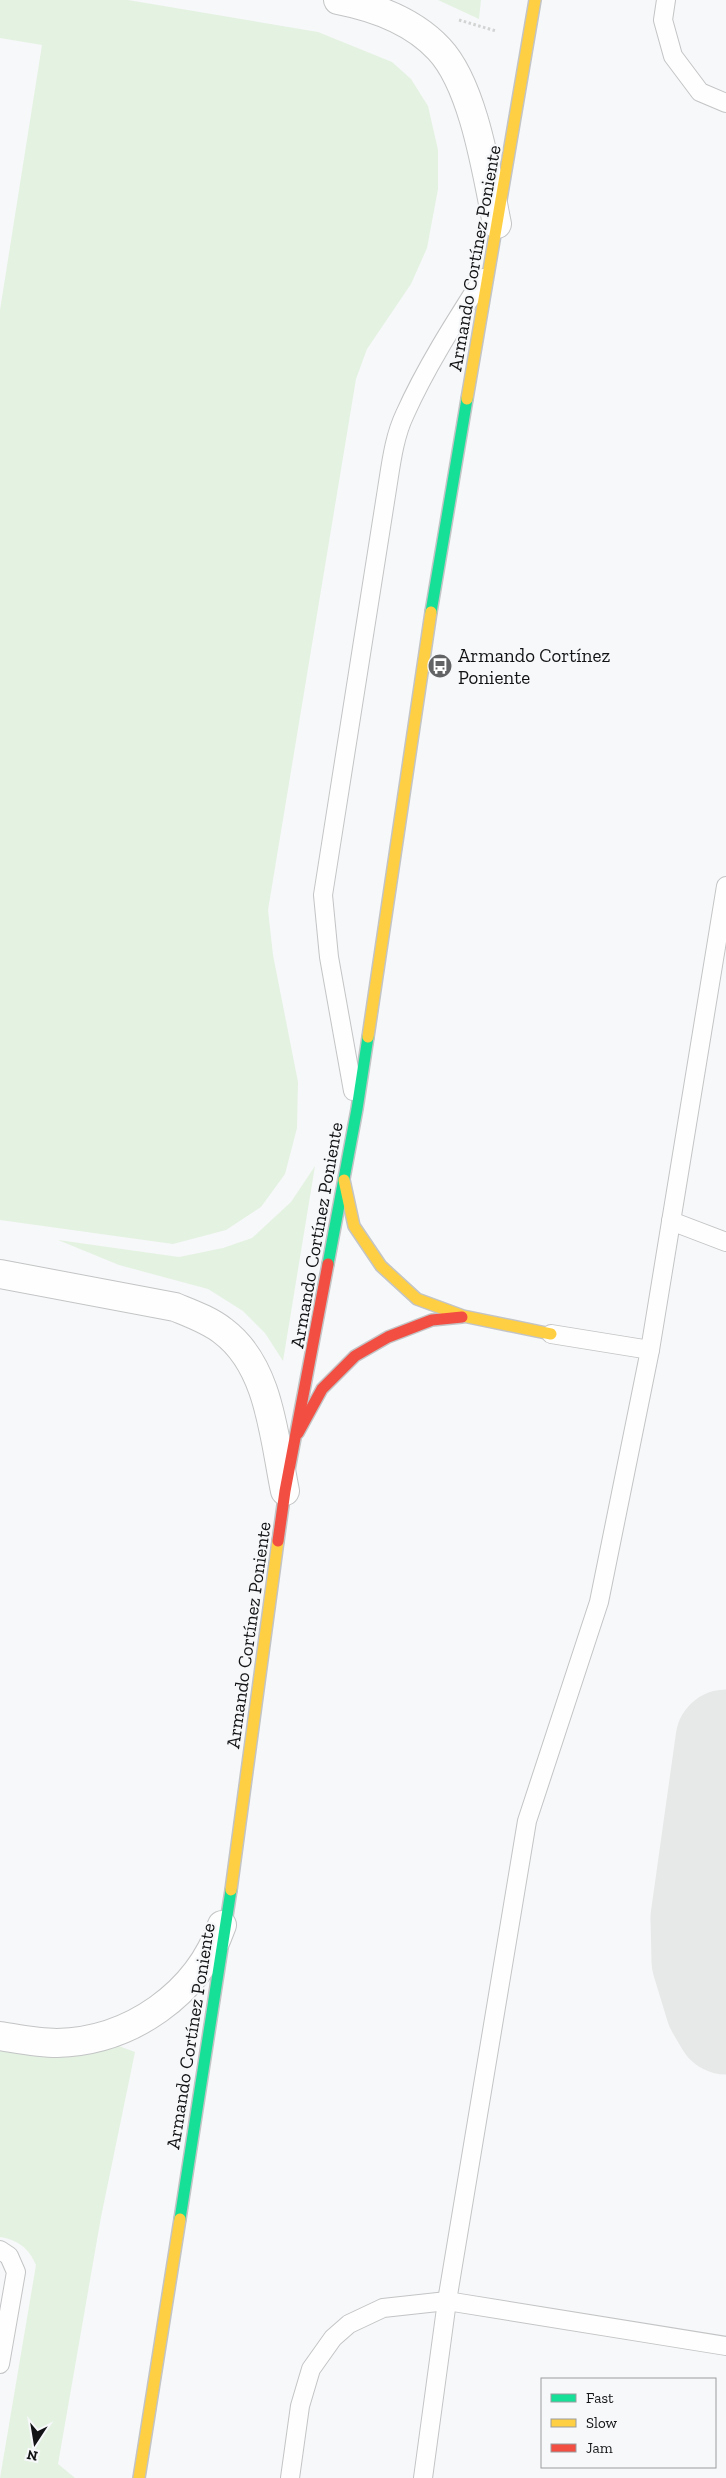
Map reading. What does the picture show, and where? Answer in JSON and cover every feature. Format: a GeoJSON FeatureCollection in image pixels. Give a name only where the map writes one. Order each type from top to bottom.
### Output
{"type":"FeatureCollection","features":[{"type":"Feature","properties":{"kind":"main road","name":"Armando Cortínez Poniente"},"geometry":{"type":"LineString","coordinates":[[138,2478],[228,1909],[286,1491],[357,1109],[434,595],[535,0]]}},
{"type":"Feature","properties":{"kind":"main road"},"geometry":{"type":"LineString","coordinates":[[344,1180],[354,1226],[381,1266],[418,1299],[469,1317],[551,1334]]}},
{"type":"Feature","properties":{"kind":"main road"},"geometry":{"type":"LineString","coordinates":[[296,1436],[322,1389],[355,1356],[388,1337],[432,1320],[469,1317]]}},
{"type":"Feature","properties":{"kind":"street"},"geometry":{"type":"LineString","coordinates":[[338,0],[380,11],[409,24],[440,49],[453,68],[462,87],[482,153],[497,225]]}},
{"type":"Feature","properties":{"kind":"street"},"geometry":{"type":"LineString","coordinates":[[0,1274],[175,1307],[203,1318],[224,1331],[242,1349],[255,1369],[263,1389],[286,1491]]}},
{"type":"Feature","properties":{"kind":"street"},"geometry":{"type":"LineString","coordinates":[[0,2036],[57,2043],[87,2040],[117,2032],[144,2019],[168,2003],[188,1983],[205,1961],[218,1936],[228,1909]]}},
{"type":"Feature","properties":{"kind":"lane"},"geometry":{"type":"LineString","coordinates":[[666,0],[663,20],[672,56],[700,92],[726,103]]}},
{"type":"Feature","properties":{"kind":"lane"},"geometry":{"type":"LineString","coordinates":[[357,1109],[329,957],[323,895],[387,489],[392,459],[404,416],[442,344],[490,266]]}},
{"type":"Feature","properties":{"kind":"lane"},"geometry":{"type":"LineString","coordinates":[[423,2478],[447,2301],[527,1821],[599,1602],[650,1350],[726,886]]}},
{"type":"Feature","properties":{"kind":"lane"},"geometry":{"type":"LineString","coordinates":[[671,1221],[726,1242]]}},
{"type":"Feature","properties":{"kind":"lane"},"geometry":{"type":"LineString","coordinates":[[551,1334],[650,1350]]}},
{"type":"Feature","properties":{"kind":"lane"},"geometry":{"type":"LineString","coordinates":[[0,2250],[9,2256],[16,2272],[0,2364]]}},
{"type":"Feature","properties":{"kind":"lane"},"geometry":{"type":"LineString","coordinates":[[290,2478],[300,2406],[312,2369],[333,2338],[349,2324],[383,2308],[447,2301],[726,2346]]}},
{"type":"Feature","properties":{"kind":"path"},"geometry":{"type":"LineString","coordinates":[[454,18],[504,33],[528,37]]}},
{"type":"Feature","properties":{"kind":"green space"},"geometry":{"type":"Polygon","coordinates":[[[0,0],[128,0],[318,32],[392,62],[411,79],[428,106],[438,150],[438,189],[427,248],[411,284],[367,349],[356,379],[268,910],[273,955],[298,1082],[297,1128],[285,1174],[261,1207],[226,1230],[173,1244],[0,1220],[0,310],[42,45],[0,38],[0,0]]]}},
{"type":"Feature","properties":{"kind":"green space"},"geometry":{"type":"Polygon","coordinates":[[[438,0],[481,0],[479,19],[438,0]]]}},
{"type":"Feature","properties":{"kind":"green space"},"geometry":{"type":"Polygon","coordinates":[[[315,1166],[283,1361],[265,1333],[243,1311],[208,1289],[119,1265],[58,1240],[179,1257],[223,1248],[252,1238],[291,1202],[315,1166]]]}},
{"type":"Feature","properties":{"kind":"green space"},"geometry":{"type":"Polygon","coordinates":[[[116,2045],[135,2052],[101,2217],[58,2464],[75,2478],[0,2478],[36,2265],[26,2249],[12,2240],[0,2237],[0,2048],[116,2045]]]}},
{"type":"Feature","properties":{"kind":"taxiway"},"geometry":{"type":"LineString","coordinates":[[726,1740],[701,1918],[702,1961],[716,2007],[726,2024]]}},
{"type":"Feature","properties":{"kind":"traffic: fast"},"geometry":{"type":"LineString","coordinates":[[431,612],[467,399]]}},
{"type":"Feature","properties":{"kind":"traffic: fast"},"geometry":{"type":"LineString","coordinates":[[328,1264],[357,1109],[368,1037]]}},
{"type":"Feature","properties":{"kind":"traffic: fast"},"geometry":{"type":"LineString","coordinates":[[180,2219],[231,1890]]}},
{"type":"Feature","properties":{"kind":"traffic: slow"},"geometry":{"type":"LineString","coordinates":[[467,399],[535,0]]}},
{"type":"Feature","properties":{"kind":"traffic: slow"},"geometry":{"type":"LineString","coordinates":[[368,1037],[431,612]]}},
{"type":"Feature","properties":{"kind":"traffic: slow"},"geometry":{"type":"LineString","coordinates":[[344,1180],[354,1226],[381,1266],[417,1299],[463,1316],[551,1334]]}},
{"type":"Feature","properties":{"kind":"traffic: slow"},"geometry":{"type":"LineString","coordinates":[[231,1890],[278,1541]]}},
{"type":"Feature","properties":{"kind":"traffic: slow"},"geometry":{"type":"LineString","coordinates":[[139,2478],[180,2219]]}},
{"type":"Feature","properties":{"kind":"traffic: jam"},"geometry":{"type":"LineString","coordinates":[[278,1541],[285,1491],[328,1264]]}},
{"type":"Feature","properties":{"kind":"traffic: jam"},"geometry":{"type":"LineString","coordinates":[[298,1433],[322,1389],[355,1356],[388,1337],[432,1320],[462,1317]]}},
{"type":"Feature","properties":{"kind":"place","name":"Armando Cortínez Poniente"},"geometry":{"type":"Point","coordinates":[440,666]}}]}
